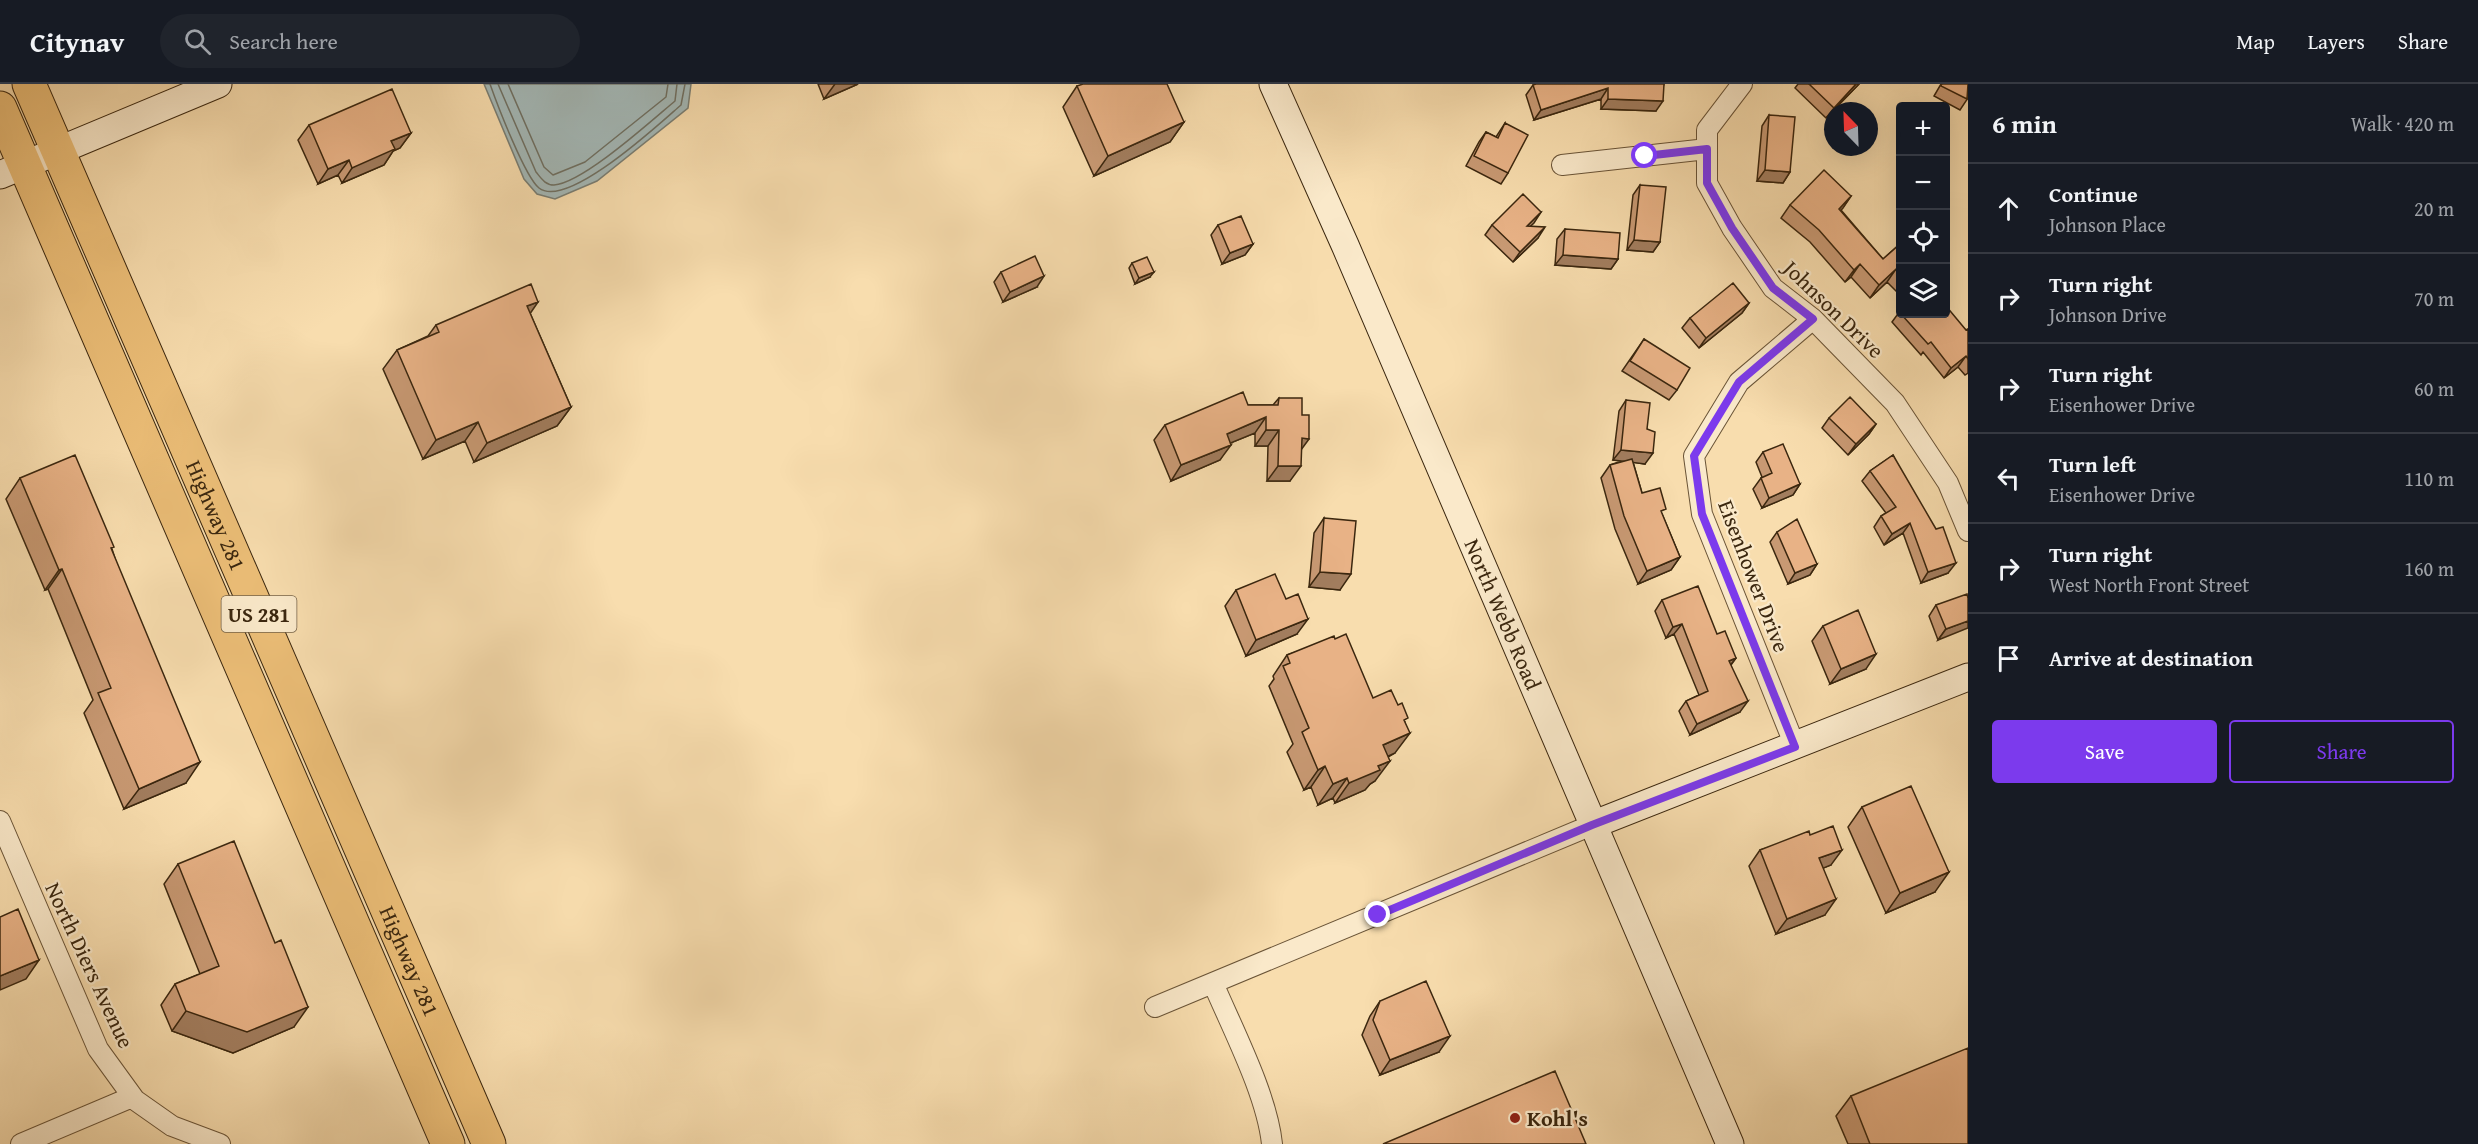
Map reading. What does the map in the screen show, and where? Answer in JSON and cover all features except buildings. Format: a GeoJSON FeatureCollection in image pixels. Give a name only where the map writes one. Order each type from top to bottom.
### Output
{"type":"FeatureCollection","features":[{"type":"Feature","properties":{"kind":"highway","name":"Highway 281"},"geometry":{"type":"LineString","coordinates":[[29,84],[489,1144]]}},
{"type":"Feature","properties":{"kind":"highway","name":"Highway 281"},"geometry":{"type":"LineString","coordinates":[[0,108],[12,170],[448,1144]]}},
{"type":"Feature","properties":{"kind":"main road"},"geometry":{"type":"LineString","coordinates":[[12,170],[218,84]]}},
{"type":"Feature","properties":{"kind":"main road","name":"North Webb Road"},"geometry":{"type":"LineString","coordinates":[[1273,84],[1730,1144]]}},
{"type":"Feature","properties":{"kind":"main road"},"geometry":{"type":"LineString","coordinates":[[1592,825],[1968,677]]}},
{"type":"Feature","properties":{"kind":"street","name":"Johnson Drive"},"geometry":{"type":"LineString","coordinates":[[1742,84],[1707,130],[1707,183],[1732,228],[1773,288],[1813,319],[1895,403],[1948,483],[1968,531]]}},
{"type":"Feature","properties":{"kind":"street"},"geometry":{"type":"LineString","coordinates":[[1562,165],[1707,149]]}},
{"type":"Feature","properties":{"kind":"street","name":"Eisenhower Drive"},"geometry":{"type":"LineString","coordinates":[[1795,747],[1702,514],[1694,456],[1739,382],[1813,319]]}},
{"type":"Feature","properties":{"kind":"street","name":"North Diers Avenue"},"geometry":{"type":"LineString","coordinates":[[0,821],[98,1049],[132,1097],[172,1126],[220,1144]]}},
{"type":"Feature","properties":{"kind":"street"},"geometry":{"type":"LineString","coordinates":[[1155,1007],[1592,825]]}},
{"type":"Feature","properties":{"kind":"street"},"geometry":{"type":"LineString","coordinates":[[1213,983],[1262,1101],[1270,1124],[1272,1144]]}},
{"type":"Feature","properties":{"kind":"street"},"geometry":{"type":"LineString","coordinates":[[21,1144],[132,1097]]}},
{"type":"Feature","properties":{"kind":"water"},"geometry":{"type":"Polygon","coordinates":[[[484,84],[691,84],[688,108],[597,181],[555,199],[537,194],[524,179],[484,84]]]}},
{"type":"Feature","properties":{"kind":"place","name":"Kohl's"},"geometry":{"type":"Point","coordinates":[1515,1118]}},
{"type":"Feature","properties":{"kind":"route"},"geometry":{"type":"LineString","coordinates":[[1378,915],[1592,825],[1670,797],[1795,747],[1702,514],[1694,456],[1739,382],[1813,319],[1773,288],[1732,228],[1707,183],[1707,149],[1645,156]]}}]}
